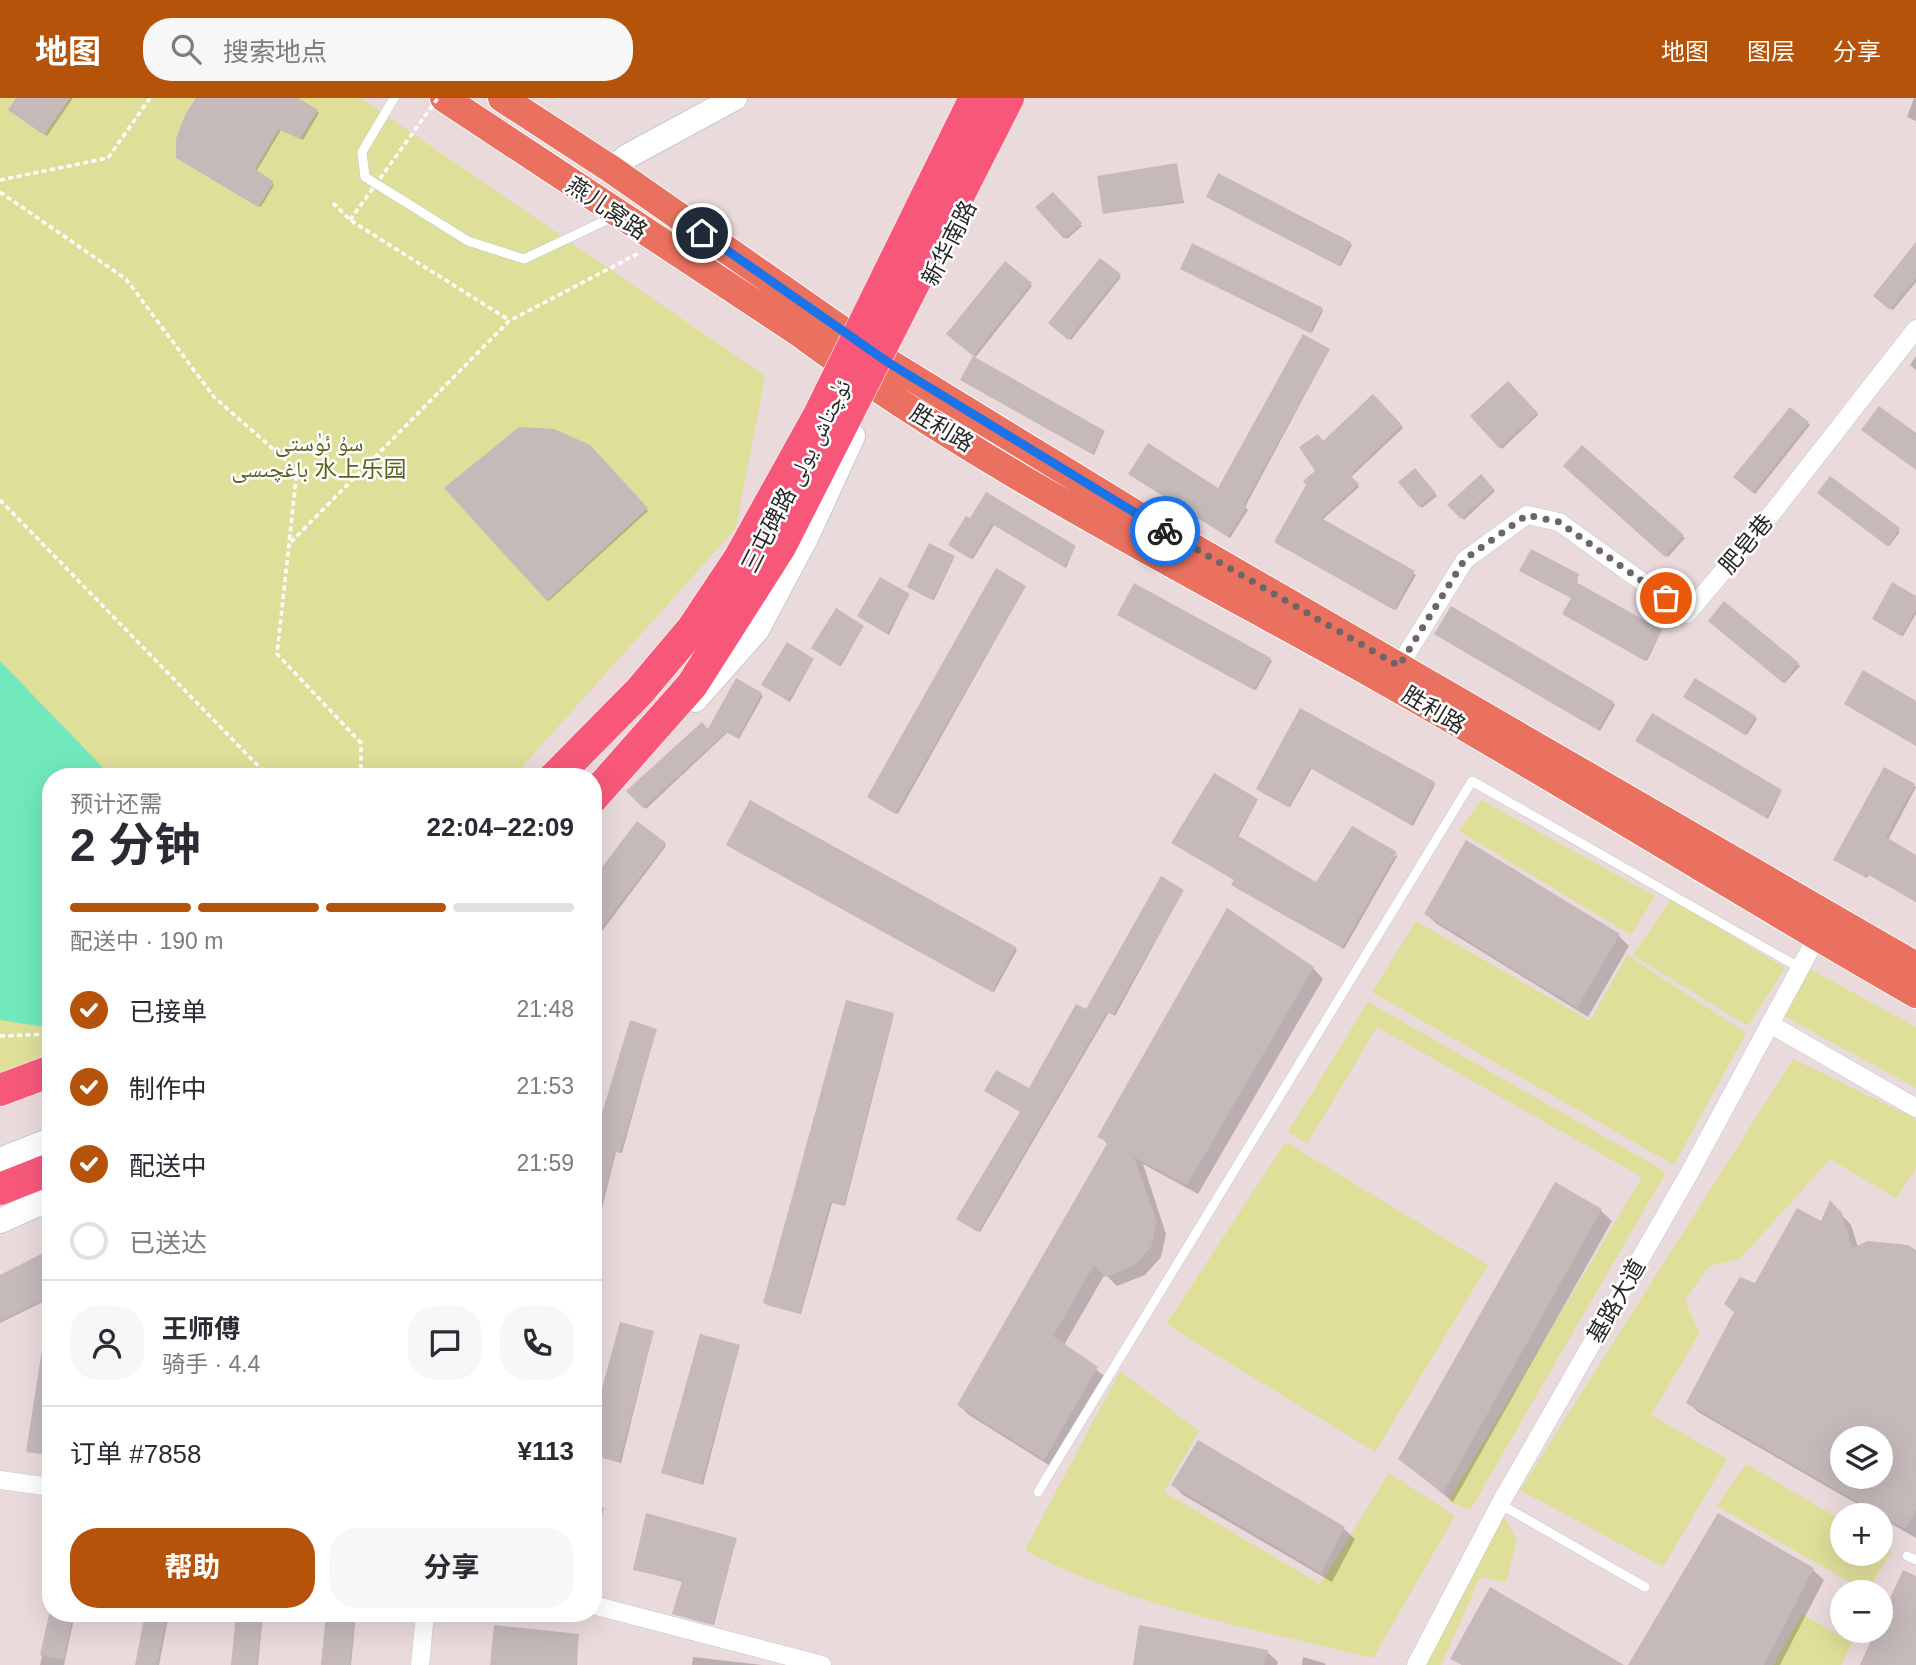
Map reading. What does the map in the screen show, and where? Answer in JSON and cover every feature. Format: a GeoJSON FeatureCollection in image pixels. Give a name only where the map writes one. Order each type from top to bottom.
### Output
{"type":"FeatureCollection","features":[{"type":"Feature","properties":{"kind":"highway"},"geometry":{"type":"LineString","coordinates":[[564,768],[693,628],[739,559],[820,415],[975,98]]}},
{"type":"Feature","properties":{"kind":"highway"},"geometry":{"type":"LineString","coordinates":[[602,787],[692,685],[780,547],[1008,98]]}},
{"type":"Feature","properties":{"kind":"highway"},"geometry":{"type":"LineString","coordinates":[[0,1090],[42,1074]]}},
{"type":"Feature","properties":{"kind":"highway"},"geometry":{"type":"LineString","coordinates":[[0,1189],[42,1173]]}},
{"type":"Feature","properties":{"kind":"main road","name":"燕儿窝路"},"geometry":{"type":"LineString","coordinates":[[441,98],[798,332],[850,371],[883,376]]}},
{"type":"Feature","properties":{"kind":"main road","name":"燕儿窝路"},"geometry":{"type":"LineString","coordinates":[[502,98],[611,169],[862,344],[883,376]]}},
{"type":"Feature","properties":{"kind":"main road"},"geometry":{"type":"LineString","coordinates":[[611,169],[628,156],[735,98]]}},
{"type":"Feature","properties":{"kind":"main road","name":"三屯碑路 ئۈچتاش يولى"},"geometry":{"type":"LineString","coordinates":[[578,768],[721,621],[850,371],[983,98]]}},
{"type":"Feature","properties":{"kind":"main road","name":"新华南路"},"geometry":{"type":"LineString","coordinates":[[883,376],[1023,98]]}},
{"type":"Feature","properties":{"kind":"main road","name":"三屯碑路 ئۈچتاش يولى"},"geometry":{"type":"LineString","coordinates":[[602,805],[757,630],[807,536],[883,376]]}},
{"type":"Feature","properties":{"kind":"main road","name":"胜利路"},"geometry":{"type":"LineString","coordinates":[[883,376],[1137,515],[1916,966]]}},
{"type":"Feature","properties":{"kind":"main road","name":"胜利路"},"geometry":{"type":"LineString","coordinates":[[883,376],[1044,490],[1388,683],[1916,994]]}},
{"type":"Feature","properties":{"kind":"main road"},"geometry":{"type":"LineString","coordinates":[[0,1160],[42,1144]]}},
{"type":"Feature","properties":{"kind":"main road"},"geometry":{"type":"LineString","coordinates":[[0,1221],[42,1202]]}},
{"type":"Feature","properties":{"kind":"street","name":"肥皂巷"},"geometry":{"type":"LineString","coordinates":[[1399,666],[1465,559],[1527,515],[1559,522],[1687,614],[1773,512],[1916,329]]}},
{"type":"Feature","properties":{"kind":"street","name":"基路大道"},"geometry":{"type":"LineString","coordinates":[[1416,1665],[1500,1504],[1690,1172],[1817,937]]}},
{"type":"Feature","properties":{"kind":"street"},"geometry":{"type":"LineString","coordinates":[[1770,1024],[1916,1108]]}},
{"type":"Feature","properties":{"kind":"street"},"geometry":{"type":"LineString","coordinates":[[0,1479],[42,1486]]}},
{"type":"Feature","properties":{"kind":"street"},"geometry":{"type":"LineString","coordinates":[[602,1607],[822,1665]]}},
{"type":"Feature","properties":{"kind":"street"},"geometry":{"type":"LineString","coordinates":[[420,1665],[424,1622]]}},
{"type":"Feature","properties":{"kind":"lane"},"geometry":{"type":"LineString","coordinates":[[394,98],[362,152],[365,177],[468,241],[524,259],[616,215]]}},
{"type":"Feature","properties":{"kind":"lane"},"geometry":{"type":"LineString","coordinates":[[1038,1492],[1472,781],[1800,968]]}},
{"type":"Feature","properties":{"kind":"lane"},"geometry":{"type":"LineString","coordinates":[[1500,1504],[1645,1587]]}},
{"type":"Feature","properties":{"kind":"path"},"geometry":{"type":"LineString","coordinates":[[0,180],[108,158],[150,98]]}},
{"type":"Feature","properties":{"kind":"path"},"geometry":{"type":"LineString","coordinates":[[350,220],[441,98]]}},
{"type":"Feature","properties":{"kind":"path"},"geometry":{"type":"LineString","coordinates":[[0,192],[126,279],[214,397],[297,470],[277,654],[361,743],[361,768]]}},
{"type":"Feature","properties":{"kind":"path"},"geometry":{"type":"LineString","coordinates":[[333,203],[350,220],[509,321]]}},
{"type":"Feature","properties":{"kind":"path"},"geometry":{"type":"LineString","coordinates":[[289,544],[509,321],[659,243]]}},
{"type":"Feature","properties":{"kind":"path"},"geometry":{"type":"LineString","coordinates":[[0,499],[260,768]]}},
{"type":"Feature","properties":{"kind":"path"},"geometry":{"type":"LineString","coordinates":[[0,1036],[42,1034]]}},
{"type":"Feature","properties":{"kind":"green space","name":"سۇ ئۈستى باغچىسى 水上乐园"},"geometry":{"type":"Polygon","coordinates":[[[0,98],[361,98],[765,376],[736,528],[521,768],[42,768],[42,1087],[0,1104],[0,98]]]}},
{"type":"Feature","properties":{"kind":"green space"},"geometry":{"type":"Polygon","coordinates":[[[1481,800],[1655,896],[1631,935],[1459,831],[1481,800]]]}},
{"type":"Feature","properties":{"kind":"green space"},"geometry":{"type":"Polygon","coordinates":[[[1671,899],[1785,968],[1748,1026],[1633,955],[1671,899]]]}},
{"type":"Feature","properties":{"kind":"green space"},"geometry":{"type":"Polygon","coordinates":[[[1416,921],[1590,1021],[1627,955],[1746,1033],[1674,1165],[1372,992],[1416,921]]]}},
{"type":"Feature","properties":{"kind":"green space"},"geometry":{"type":"Polygon","coordinates":[[[1808,968],[1916,1027],[1916,1088],[1782,1015],[1808,968]]]}},
{"type":"Feature","properties":{"kind":"green space"},"geometry":{"type":"Polygon","coordinates":[[[1368,1002],[1666,1172],[1470,1510],[1448,1501],[1642,1177],[1377,1027],[1307,1144],[1288,1132],[1368,1002]]]}},
{"type":"Feature","properties":{"kind":"green space"},"geometry":{"type":"Polygon","coordinates":[[[1793,1059],[1916,1119],[1916,1168],[1896,1198],[1830,1159],[1740,1259],[1709,1266],[1685,1300],[1699,1334],[1651,1415],[1727,1459],[1663,1567],[1520,1490],[1793,1059]]]}},
{"type":"Feature","properties":{"kind":"green space"},"geometry":{"type":"Polygon","coordinates":[[[1286,1142],[1488,1265],[1375,1452],[1166,1324],[1286,1142]]]}},
{"type":"Feature","properties":{"kind":"green space"},"geometry":{"type":"Polygon","coordinates":[[[1120,1371],[1199,1431],[1164,1492],[1320,1584],[1389,1473],[1455,1516],[1373,1658],[1151,1602],[1066,1570],[1025,1550],[1120,1371]]]}},
{"type":"Feature","properties":{"kind":"green space"},"geometry":{"type":"Polygon","coordinates":[[[1746,1464],[1830,1513],[1830,1566],[1882,1566],[1874,1580],[1846,1580],[1717,1506],[1746,1464]]]}},
{"type":"Feature","properties":{"kind":"green space"},"geometry":{"type":"Polygon","coordinates":[[[1505,1517],[1517,1541],[1506,1582],[1480,1577],[1441,1665],[1421,1665],[1486,1538],[1505,1517]]]}},
{"type":"Feature","properties":{"kind":"green space"},"geometry":{"type":"Polygon","coordinates":[[[1802,1614],[1830,1630],[1830,1643],[1852,1643],[1841,1665],[1773,1665],[1802,1614]]]}},
{"type":"Feature","properties":{"kind":"shaded area"},"geometry":{"type":"Polygon","coordinates":[[[0,661],[103,768],[42,768],[42,1027],[0,1020],[0,661]]]}},
{"type":"Feature","properties":{"kind":"building"},"geometry":{"type":"Polygon","coordinates":[[[16,98],[70,98],[44,135],[8,110],[16,98]]]}},
{"type":"Feature","properties":{"kind":"building"},"geometry":{"type":"Polygon","coordinates":[[[196,98],[298,98],[318,110],[300,139],[279,129],[255,169],[274,182],[258,207],[176,158],[176,139],[185,115],[196,98]]]}},
{"type":"Feature","properties":{"kind":"building"},"geometry":{"type":"Polygon","coordinates":[[[1177,163],[1183,201],[1103,214],[1097,176],[1177,163]]]}},
{"type":"Feature","properties":{"kind":"building"},"geometry":{"type":"Polygon","coordinates":[[[1218,173],[1351,242],[1339,266],[1206,197],[1218,173]]]}},
{"type":"Feature","properties":{"kind":"building"},"geometry":{"type":"Polygon","coordinates":[[[1053,192],[1082,223],[1064,239],[1035,207],[1053,192]]]}},
{"type":"Feature","properties":{"kind":"building"},"geometry":{"type":"Polygon","coordinates":[[[1916,242],[1916,278],[1890,310],[1873,296],[1916,242]]]}},
{"type":"Feature","properties":{"kind":"building"},"geometry":{"type":"Polygon","coordinates":[[[1192,243],[1323,308],[1310,333],[1180,269],[1192,243]]]}},
{"type":"Feature","properties":{"kind":"building"},"geometry":{"type":"Polygon","coordinates":[[[1100,258],[1121,274],[1068,340],[1048,323],[1100,258]]]}},
{"type":"Feature","properties":{"kind":"building"},"geometry":{"type":"Polygon","coordinates":[[[1005,261],[1032,283],[973,356],[946,334],[1005,261]]]}},
{"type":"Feature","properties":{"kind":"building"},"geometry":{"type":"Polygon","coordinates":[[[1303,334],[1330,349],[1228,537],[1128,474],[1148,443],[1218,488],[1303,334]]]}},
{"type":"Feature","properties":{"kind":"building"},"geometry":{"type":"Polygon","coordinates":[[[973,356],[1105,431],[1092,454],[960,380],[973,356]]]}},
{"type":"Feature","properties":{"kind":"building"},"geometry":{"type":"Polygon","coordinates":[[[1508,381],[1538,413],[1499,448],[1470,416],[1508,381]]]}},
{"type":"Feature","properties":{"kind":"building"},"geometry":{"type":"Polygon","coordinates":[[[1373,394],[1402,425],[1350,475],[1359,484],[1321,518],[1415,571],[1394,610],[1274,542],[1306,485],[1303,481],[1315,471],[1299,447],[1318,434],[1323,441],[1373,394]]]}},
{"type":"Feature","properties":{"kind":"building"},"geometry":{"type":"Polygon","coordinates":[[[1879,406],[1916,433],[1916,470],[1861,430],[1879,406]]]}},
{"type":"Feature","properties":{"kind":"building"},"geometry":{"type":"Polygon","coordinates":[[[1790,407],[1809,422],[1753,493],[1733,477],[1790,407]]]}},
{"type":"Feature","properties":{"kind":"building"},"geometry":{"type":"Polygon","coordinates":[[[519,427],[554,429],[590,445],[648,508],[547,601],[444,488],[519,427]]]}},
{"type":"Feature","properties":{"kind":"building"},"geometry":{"type":"Polygon","coordinates":[[[1582,445],[1684,535],[1665,557],[1563,466],[1582,445]]]}},
{"type":"Feature","properties":{"kind":"building"},"geometry":{"type":"Polygon","coordinates":[[[1415,468],[1436,493],[1419,507],[1398,482],[1415,468]]]}},
{"type":"Feature","properties":{"kind":"building"},"geometry":{"type":"Polygon","coordinates":[[[1481,474],[1494,489],[1461,519],[1447,505],[1481,474]]]}},
{"type":"Feature","properties":{"kind":"building"},"geometry":{"type":"Polygon","coordinates":[[[1830,476],[1900,528],[1887,546],[1817,493],[1830,476]]]}},
{"type":"Feature","properties":{"kind":"building"},"geometry":{"type":"Polygon","coordinates":[[[986,492],[1076,546],[1064,567],[992,524],[971,559],[948,545],[966,516],[970,518],[986,492]]]}},
{"type":"Feature","properties":{"kind":"building"},"geometry":{"type":"Polygon","coordinates":[[[929,543],[955,556],[932,600],[907,587],[929,543]]]}},
{"type":"Feature","properties":{"kind":"building"},"geometry":{"type":"Polygon","coordinates":[[[1531,549],[1579,574],[1576,582],[1662,630],[1645,661],[1562,614],[1571,598],[1519,571],[1531,549]]]}},
{"type":"Feature","properties":{"kind":"building"},"geometry":{"type":"Polygon","coordinates":[[[996,568],[1026,586],[895,814],[867,797],[996,568]]]}},
{"type":"Feature","properties":{"kind":"building"},"geometry":{"type":"Polygon","coordinates":[[[880,577],[910,594],[887,634],[857,616],[880,577]]]}},
{"type":"Feature","properties":{"kind":"building"},"geometry":{"type":"Polygon","coordinates":[[[1892,582],[1916,596],[1916,610],[1901,636],[1872,619],[1892,582]]]}},
{"type":"Feature","properties":{"kind":"building"},"geometry":{"type":"Polygon","coordinates":[[[1134,583],[1271,658],[1254,690],[1117,615],[1134,583]]]}},
{"type":"Feature","properties":{"kind":"building"},"geometry":{"type":"Polygon","coordinates":[[[1724,601],[1799,663],[1783,683],[1708,621],[1724,601]]]}},
{"type":"Feature","properties":{"kind":"building"},"geometry":{"type":"Polygon","coordinates":[[[1451,606],[1614,702],[1598,730],[1434,634],[1451,606]]]}},
{"type":"Feature","properties":{"kind":"building"},"geometry":{"type":"Polygon","coordinates":[[[836,608],[864,626],[839,666],[811,648],[836,608]]]}},
{"type":"Feature","properties":{"kind":"building"},"geometry":{"type":"Polygon","coordinates":[[[787,642],[814,659],[788,701],[761,685],[787,642]]]}},
{"type":"Feature","properties":{"kind":"building"},"geometry":{"type":"Polygon","coordinates":[[[1863,670],[1916,701],[1916,746],[1844,704],[1863,670]]]}},
{"type":"Feature","properties":{"kind":"building"},"geometry":{"type":"Polygon","coordinates":[[[736,678],[762,693],[737,738],[726,732],[643,808],[626,791],[702,722],[708,729],[736,678]]]}},
{"type":"Feature","properties":{"kind":"building"},"geometry":{"type":"Polygon","coordinates":[[[1695,678],[1756,716],[1745,735],[1683,697],[1695,678]]]}},
{"type":"Feature","properties":{"kind":"building"},"geometry":{"type":"Polygon","coordinates":[[[1300,708],[1435,782],[1411,825],[1310,768],[1288,807],[1256,789],[1300,708]]]}},
{"type":"Feature","properties":{"kind":"building"},"geometry":{"type":"Polygon","coordinates":[[[1652,713],[1782,790],[1766,818],[1635,741],[1652,713]]]}},
{"type":"Feature","properties":{"kind":"building"},"geometry":{"type":"Polygon","coordinates":[[[1884,767],[1915,784],[1886,837],[1916,855],[1916,902],[1867,874],[1865,877],[1833,860],[1884,767]]]}},
{"type":"Feature","properties":{"kind":"building"},"geometry":{"type":"Polygon","coordinates":[[[1214,773],[1258,799],[1237,835],[1316,882],[1352,826],[1397,852],[1342,948],[1231,885],[1234,880],[1171,843],[1214,773]]]}},
{"type":"Feature","properties":{"kind":"building"},"geometry":{"type":"Polygon","coordinates":[[[750,800],[1016,947],[992,992],[726,845],[750,800]]]}},
{"type":"Feature","properties":{"kind":"building"},"geometry":{"type":"Polygon","coordinates":[[[637,821],[666,843],[602,927],[602,867],[637,821]]]}},
{"type":"Feature","properties":{"kind":"building"},"geometry":{"type":"Polygon","coordinates":[[[1466,840],[1620,934],[1577,1008],[1424,914],[1466,840]]]}},
{"type":"Feature","properties":{"kind":"building"},"geometry":{"type":"Polygon","coordinates":[[[1161,876],[1184,890],[1113,1015],[1107,1012],[978,1232],[956,1219],[1020,1112],[984,1091],[996,1070],[1029,1088],[1076,1004],[1086,1009],[1161,876]]]}},
{"type":"Feature","properties":{"kind":"building"},"geometry":{"type":"Polygon","coordinates":[[[1227,908],[1314,967],[1187,1185],[1134,1157],[1157,1222],[1151,1247],[1135,1265],[1105,1277],[1094,1265],[1053,1336],[1098,1367],[1044,1460],[957,1405],[1108,1142],[1097,1137],[1227,908]]]}},
{"type":"Feature","properties":{"kind":"building"},"geometry":{"type":"Polygon","coordinates":[[[846,1000],[894,1013],[844,1205],[830,1202],[800,1314],[763,1303],[846,1000]]]}},
{"type":"Feature","properties":{"kind":"building"},"geometry":{"type":"Polygon","coordinates":[[[630,1020],[657,1029],[620,1153],[615,1151],[602,1203],[602,1113],[630,1020]]]}},
{"type":"Feature","properties":{"kind":"building"},"geometry":{"type":"Polygon","coordinates":[[[1555,1182],[1602,1209],[1443,1493],[1398,1459],[1555,1182]]]}},
{"type":"Feature","properties":{"kind":"building"},"geometry":{"type":"Polygon","coordinates":[[[1830,1200],[1842,1213],[1852,1248],[1868,1241],[1908,1245],[1916,1250],[1916,1510],[1905,1529],[1893,1522],[1893,1503],[1860,1503],[1835,1489],[1893,1489],[1893,1426],[1830,1426],[1830,1486],[1686,1403],[1734,1312],[1724,1304],[1740,1277],[1755,1283],[1797,1208],[1821,1221],[1830,1200]]]}},
{"type":"Feature","properties":{"kind":"building"},"geometry":{"type":"Polygon","coordinates":[[[42,1254],[42,1300],[0,1321],[0,1275],[42,1254]]]}},
{"type":"Feature","properties":{"kind":"building"},"geometry":{"type":"Polygon","coordinates":[[[620,1322],[654,1331],[619,1462],[602,1457],[602,1389],[620,1322]]]}},
{"type":"Feature","properties":{"kind":"building"},"geometry":{"type":"Polygon","coordinates":[[[700,1334],[740,1345],[701,1484],[661,1473],[700,1334]]]}},
{"type":"Feature","properties":{"kind":"building"},"geometry":{"type":"Polygon","coordinates":[[[42,1349],[42,1454],[26,1452],[42,1349]]]}},
{"type":"Feature","properties":{"kind":"building"},"geometry":{"type":"Polygon","coordinates":[[[1198,1440],[1345,1527],[1321,1573],[1171,1485],[1198,1440]]]}},
{"type":"Feature","properties":{"kind":"building"},"geometry":{"type":"Polygon","coordinates":[[[646,1513],[737,1538],[713,1625],[672,1614],[682,1581],[633,1570],[646,1513]]]}},
{"type":"Feature","properties":{"kind":"building"},"geometry":{"type":"Polygon","coordinates":[[[1718,1513],[1814,1568],[1764,1665],[1628,1665],[1718,1513]]]}},
{"type":"Feature","properties":{"kind":"building"},"geometry":{"type":"Polygon","coordinates":[[[1903,1570],[1916,1576],[1916,1665],[1860,1665],[1870,1643],[1893,1643],[1893,1592],[1903,1570]]]}},
{"type":"Feature","properties":{"kind":"building"},"geometry":{"type":"Polygon","coordinates":[[[1490,1587],[1624,1665],[1462,1665],[1450,1659],[1490,1587]]]}},
{"type":"Feature","properties":{"kind":"building"},"geometry":{"type":"Polygon","coordinates":[[[47,1622],[71,1622],[64,1660],[40,1655],[47,1622]]]}},
{"type":"Feature","properties":{"kind":"building"},"geometry":{"type":"Polygon","coordinates":[[[143,1622],[165,1622],[157,1665],[135,1665],[143,1622]]]}},
{"type":"Feature","properties":{"kind":"building"},"geometry":{"type":"Polygon","coordinates":[[[235,1622],[261,1622],[257,1665],[231,1665],[235,1622]]]}},
{"type":"Feature","properties":{"kind":"building"},"geometry":{"type":"Polygon","coordinates":[[[325,1622],[354,1622],[350,1665],[321,1665],[325,1622]]]}},
{"type":"Feature","properties":{"kind":"building"},"geometry":{"type":"Polygon","coordinates":[[[494,1625],[579,1634],[576,1665],[490,1665],[494,1625]]]}},
{"type":"Feature","properties":{"kind":"building"},"geometry":{"type":"Polygon","coordinates":[[[1139,1625],[1268,1650],[1264,1665],[1133,1665],[1139,1625]]]}},
{"type":"Feature","properties":{"kind":"way so far"},"geometry":{"type":"LineString","coordinates":[[1165,531],[1399,666],[1465,559],[1527,515],[1559,522],[1666,598]]}},
{"type":"Feature","properties":{"kind":"route"},"geometry":{"type":"LineString","coordinates":[[702,233],[889,363],[1165,531]]}}]}
